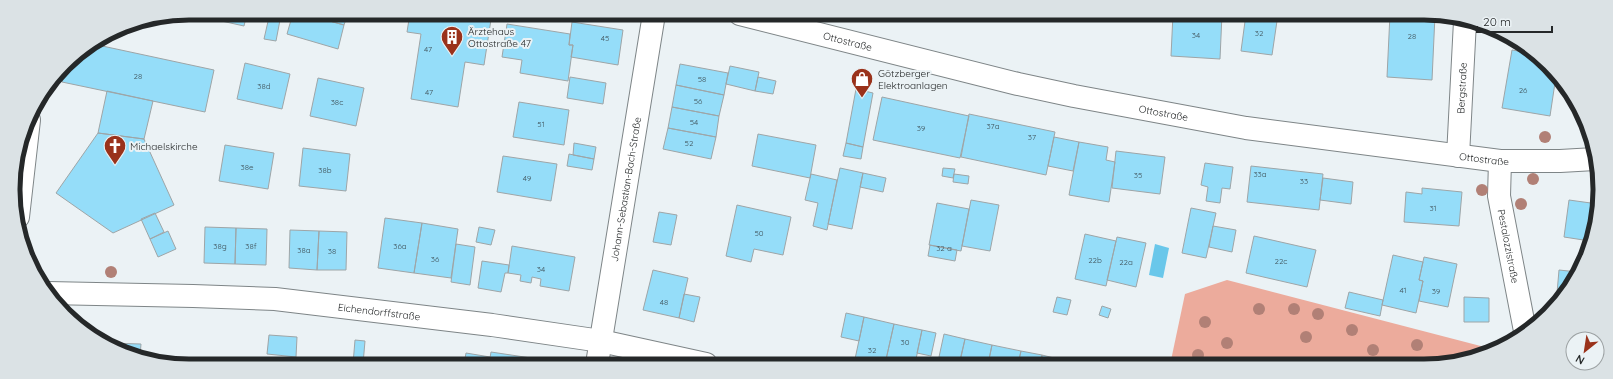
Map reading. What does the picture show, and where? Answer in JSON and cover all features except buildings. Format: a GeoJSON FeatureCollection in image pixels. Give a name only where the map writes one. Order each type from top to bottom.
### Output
{"type":"FeatureCollection","features":[{"type":"Feature","properties":{"kind":"street","name":"Johann-Sebastian-Bach-Straße"},"geometry":{"type":"LineString","coordinates":[[598,359],[653,20]]}},
{"type":"Feature","properties":{"kind":"street","name":"Ottostraße"},"geometry":{"type":"LineString","coordinates":[[764,20],[1074,96],[1246,128],[1500,161],[1591,159]]}},
{"type":"Feature","properties":{"kind":"street","name":"Bergstraße"},"geometry":{"type":"LineString","coordinates":[[1458,156],[1465,25]]}},
{"type":"Feature","properties":{"kind":"street"},"geometry":{"type":"LineString","coordinates":[[20,199],[26,146]]}},
{"type":"Feature","properties":{"kind":"street","name":"Pestalozzistraße"},"geometry":{"type":"LineString","coordinates":[[1500,161],[1499,196],[1524,326]]}},
{"type":"Feature","properties":{"kind":"street","name":"Eichendorffstraße"},"geometry":{"type":"LineString","coordinates":[[55,293],[275,299],[492,325],[601,341],[683,359]]}},
{"type":"Feature","properties":{"kind":"shaded area"},"geometry":{"type":"Polygon","coordinates":[[[1227,280],[1485,347],[1457,356],[1435,359],[1171,359],[1185,294],[1227,280]]]}},
{"type":"Feature","properties":{"kind":"water"},"geometry":{"type":"Polygon","coordinates":[[[1155,244],[1169,248],[1163,278],[1149,275],[1155,244]]]}},
{"type":"Feature","properties":{"kind":"place","name":"Ärztehaus Ottostraße 47"},"geometry":{"type":"Point","coordinates":[452,56]}},
{"type":"Feature","properties":{"kind":"place","name":"Götzberger Elektroanlagen"},"geometry":{"type":"Point","coordinates":[862,98]}},
{"type":"Feature","properties":{"kind":"place","name":"Michaelskirche"},"geometry":{"type":"Point","coordinates":[115,166]}}]}
